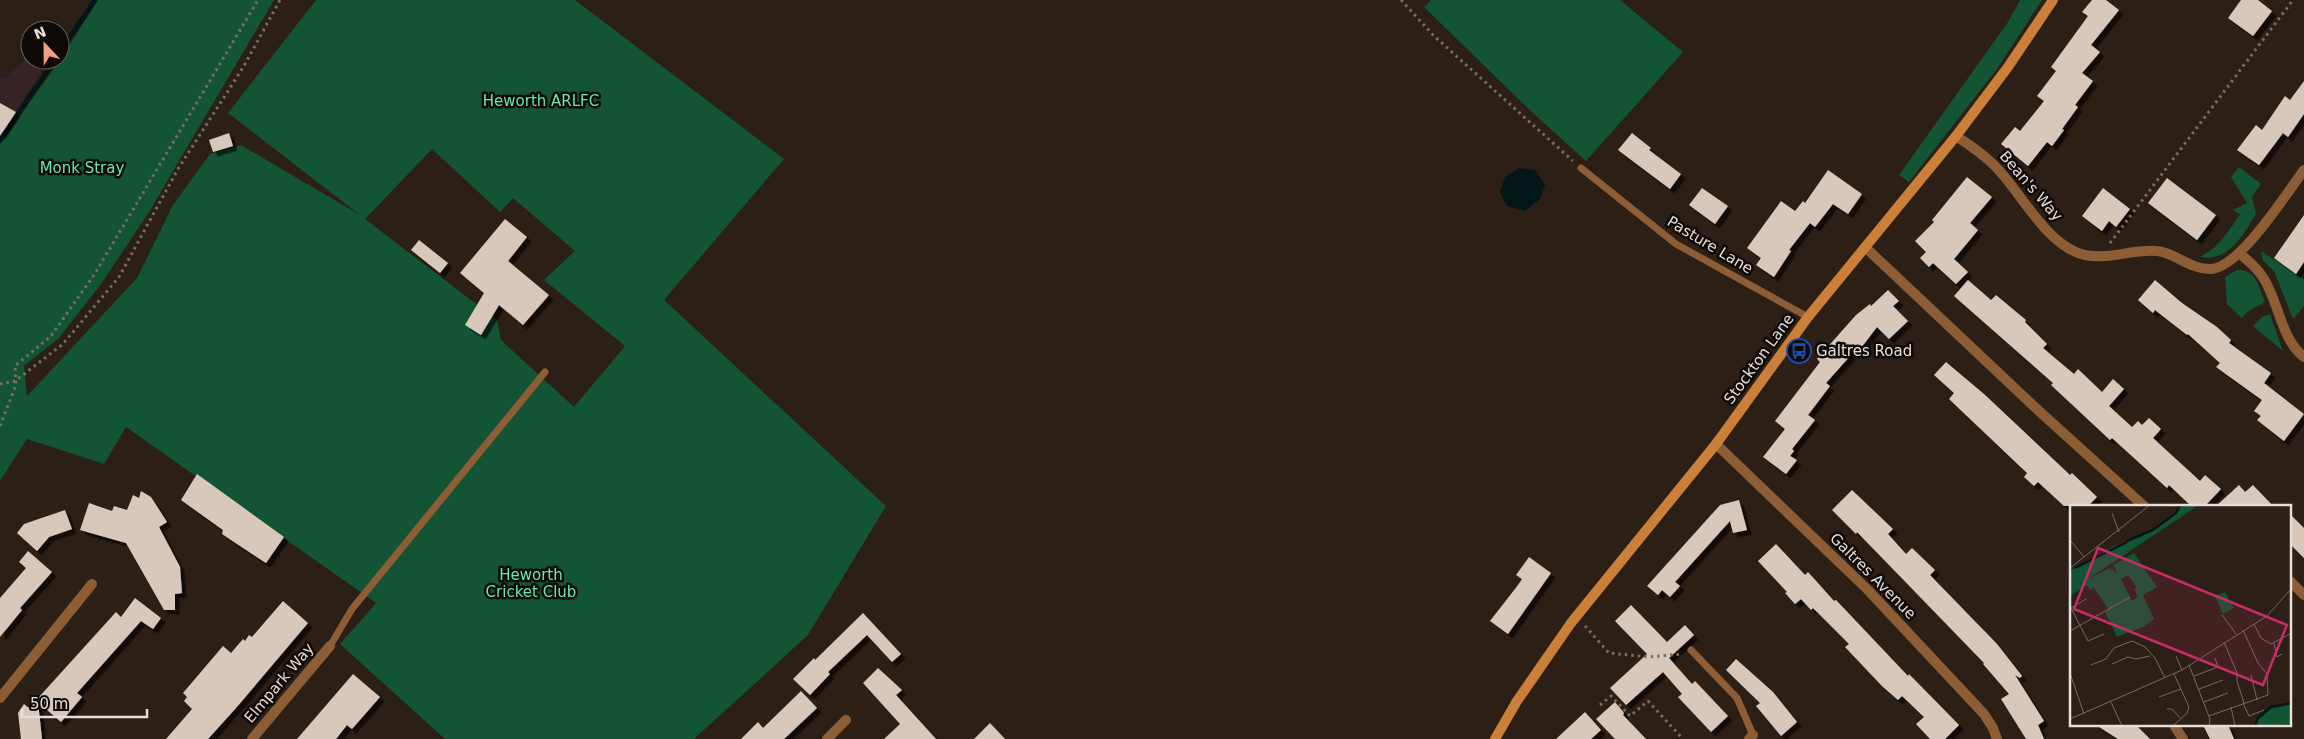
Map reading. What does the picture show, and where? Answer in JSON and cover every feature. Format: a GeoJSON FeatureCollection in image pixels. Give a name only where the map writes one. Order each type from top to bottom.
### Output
{"type":"FeatureCollection","features":[{"type":"Feature","properties":{"kind":"street","name":"Stockton Lane"},"geometry":{"type":"LineString","coordinates":[[1495,739],[1517,701],[1576,616],[1716,444],[1808,317],[1956,136],[2008,67],[2053,0]]}},
{"type":"Feature","properties":{"kind":"street","name":"Bean's Way"},"geometry":{"type":"LineString","coordinates":[[1956,136],[1980,152],[1996,167],[2028,209],[2066,246],[2082,254],[2099,258],[2148,250],[2161,252],[2192,267],[2209,269],[2224,266],[2240,254],[2304,170]]}},
{"type":"Feature","properties":{"kind":"street"},"geometry":{"type":"LineString","coordinates":[[1865,246],[2039,411],[2144,505]]}},
{"type":"Feature","properties":{"kind":"street"},"geometry":{"type":"LineString","coordinates":[[2240,254],[2260,272],[2266,281],[2290,340],[2297,352],[2304,357]]}},
{"type":"Feature","properties":{"kind":"street","name":"Galtres Avenue"},"geometry":{"type":"LineString","coordinates":[[1716,444],[1868,590],[1984,714],[1993,728],[1996,739]]}},
{"type":"Feature","properties":{"kind":"street"},"geometry":{"type":"LineString","coordinates":[[2292,583],[2304,595]]}},
{"type":"Feature","properties":{"kind":"street"},"geometry":{"type":"LineString","coordinates":[[0,698],[92,584]]}},
{"type":"Feature","properties":{"kind":"street","name":"Elmpark Way"},"geometry":{"type":"LineString","coordinates":[[252,739],[330,646]]}},
{"type":"Feature","properties":{"kind":"street"},"geometry":{"type":"LineString","coordinates":[[827,739],[846,720]]}},
{"type":"Feature","properties":{"kind":"street"},"geometry":{"type":"LineString","coordinates":[[2175,726],[2183,739]]}},
{"type":"Feature","properties":{"kind":"lane","name":"Pasture Lane"},"geometry":{"type":"LineString","coordinates":[[1581,168],[1676,244],[1808,317]]}},
{"type":"Feature","properties":{"kind":"lane"},"geometry":{"type":"LineString","coordinates":[[330,646],[352,609],[545,372]]}},
{"type":"Feature","properties":{"kind":"lane"},"geometry":{"type":"LineString","coordinates":[[1691,650],[1737,698],[1751,737]]}},
{"type":"Feature","properties":{"kind":"path"},"geometry":{"type":"LineString","coordinates":[[0,426],[16,386],[15,366],[51,336],[94,274],[258,0]]}},
{"type":"Feature","properties":{"kind":"path"},"geometry":{"type":"LineString","coordinates":[[0,384],[15,381],[63,344],[119,276],[178,169],[244,66],[280,0]]}},
{"type":"Feature","properties":{"kind":"path"},"geometry":{"type":"LineString","coordinates":[[1401,0],[1434,36],[1505,102],[1581,168]]}},
{"type":"Feature","properties":{"kind":"path"},"geometry":{"type":"LineString","coordinates":[[2099,258],[2293,0]]}},
{"type":"Feature","properties":{"kind":"path"},"geometry":{"type":"LineString","coordinates":[[1576,616],[1609,653],[1649,657],[1682,654],[1691,650]]}},
{"type":"Feature","properties":{"kind":"path"},"geometry":{"type":"LineString","coordinates":[[1600,705],[1611,696],[1630,716],[1648,701],[1683,739]]}},
{"type":"Feature","properties":{"kind":"shaded area"},"geometry":{"type":"Polygon","coordinates":[[[20,64],[20,70],[42,70],[0,135],[0,78],[4,79],[20,64]]]}},
{"type":"Feature","properties":{"kind":"shaded area"},"geometry":{"type":"Polygon","coordinates":[[[1519,168],[1535,170],[1545,185],[1540,199],[1525,211],[1507,206],[1500,192],[1505,177],[1519,168]]]}},
{"type":"Feature","properties":{"kind":"green space"},"geometry":{"type":"Polygon","coordinates":[[[98,0],[274,0],[149,212],[101,284],[59,338],[24,366],[27,396],[137,278],[173,205],[210,154],[241,145],[360,215],[228,113],[316,0],[575,0],[784,159],[664,300],[886,506],[808,635],[694,739],[445,739],[340,644],[376,603],[126,427],[104,464],[27,439],[0,481],[0,144],[53,70],[70,70],[70,44],[98,0]],[[432,149],[365,219],[497,320],[501,340],[574,407],[625,346],[544,280],[575,251],[513,198],[500,212],[432,149]]]}},
{"type":"Feature","properties":{"kind":"green space"},"geometry":{"type":"Polygon","coordinates":[[[1431,0],[1620,0],[1683,52],[1586,161],[1534,114],[1424,7],[1431,0]]]}},
{"type":"Feature","properties":{"kind":"green space"},"geometry":{"type":"Polygon","coordinates":[[[2020,0],[2042,0],[1997,69],[1909,182],[1899,175],[2008,22],[2020,0]]]}},
{"type":"Feature","properties":{"kind":"green space"},"geometry":{"type":"Polygon","coordinates":[[[2239,167],[2261,184],[2252,197],[2256,214],[2240,238],[2227,251],[2210,257],[2200,257],[2218,244],[2231,227],[2240,214],[2233,210],[2247,203],[2231,177],[2239,167]]]}},
{"type":"Feature","properties":{"kind":"green space"},"geometry":{"type":"Polygon","coordinates":[[[2261,251],[2304,279],[2304,306],[2293,319],[2274,271],[2263,261],[2261,251]]]}},
{"type":"Feature","properties":{"kind":"green space"},"geometry":{"type":"Polygon","coordinates":[[[2237,270],[2249,272],[2253,276],[2259,285],[2265,302],[2247,312],[2242,318],[2227,304],[2225,277],[2237,270]]]}},
{"type":"Feature","properties":{"kind":"green space"},"geometry":{"type":"Polygon","coordinates":[[[2270,314],[2283,351],[2253,326],[2262,317],[2270,314]]]}},
{"type":"Feature","properties":{"kind":"building"},"geometry":{"type":"Polygon","coordinates":[[[2092,0],[2106,0],[2119,10],[2091,45],[2100,52],[2082,73],[2093,81],[2075,105],[2078,107],[2052,146],[2047,142],[2028,166],[2001,144],[2015,127],[2020,131],[2044,101],[2037,96],[2056,71],[2051,67],[2088,16],[2082,12],[2092,0]]]}},
{"type":"Feature","properties":{"kind":"building"},"geometry":{"type":"Polygon","coordinates":[[[2241,0],[2258,0],[2272,11],[2253,36],[2228,18],[2241,0]]]}},
{"type":"Feature","properties":{"kind":"building"},"geometry":{"type":"Polygon","coordinates":[[[2304,81],[2304,114],[2288,137],[2283,133],[2259,165],[2237,150],[2256,125],[2262,130],[2285,96],[2290,100],[2304,81]]]}},
{"type":"Feature","properties":{"kind":"building"},"geometry":{"type":"Polygon","coordinates":[[[0,103],[16,112],[0,136],[0,103]]]}},
{"type":"Feature","properties":{"kind":"building"},"geometry":{"type":"Polygon","coordinates":[[[229,133],[233,146],[213,152],[209,140],[229,133]]]}},
{"type":"Feature","properties":{"kind":"building"},"geometry":{"type":"Polygon","coordinates":[[[1632,133],[1651,148],[1649,150],[1681,174],[1670,189],[1618,150],[1632,133]]]}},
{"type":"Feature","properties":{"kind":"building"},"geometry":{"type":"Polygon","coordinates":[[[1828,170],[1862,194],[1848,214],[1833,204],[1815,227],[1810,223],[1789,250],[1791,251],[1774,277],[1756,265],[1761,258],[1747,248],[1781,201],[1795,211],[1803,201],[1805,203],[1828,170]]]}},
{"type":"Feature","properties":{"kind":"building"},"geometry":{"type":"Polygon","coordinates":[[[1967,177],[1992,197],[1970,223],[1978,230],[1954,259],[1968,272],[1956,284],[1933,263],[1929,267],[1920,258],[1926,252],[1915,241],[1934,222],[1932,220],[1967,177]]]}},
{"type":"Feature","properties":{"kind":"building"},"geometry":{"type":"Polygon","coordinates":[[[2167,178],[2216,215],[2197,240],[2148,203],[2167,178]]]}},
{"type":"Feature","properties":{"kind":"building"},"geometry":{"type":"Polygon","coordinates":[[[1702,188],[1728,206],[1715,224],[1689,205],[1702,188]]]}},
{"type":"Feature","properties":{"kind":"building"},"geometry":{"type":"Polygon","coordinates":[[[2103,188],[2130,209],[2116,227],[2109,221],[2102,231],[2082,216],[2103,188]]]}},
{"type":"Feature","properties":{"kind":"building"},"geometry":{"type":"Polygon","coordinates":[[[2304,215],[2304,262],[2296,274],[2274,258],[2304,215]]]}},
{"type":"Feature","properties":{"kind":"building"},"geometry":{"type":"Polygon","coordinates":[[[505,219],[527,237],[508,261],[549,295],[523,325],[499,305],[481,335],[465,325],[484,293],[460,273],[505,219]]]}},
{"type":"Feature","properties":{"kind":"building"},"geometry":{"type":"Polygon","coordinates":[[[419,240],[448,263],[440,273],[411,250],[419,240]]]}},
{"type":"Feature","properties":{"kind":"building"},"geometry":{"type":"Polygon","coordinates":[[[1968,280],[1991,300],[1996,295],[2026,320],[2025,322],[2047,344],[2043,348],[2074,374],[2078,369],[2102,392],[2113,379],[2124,389],[2109,406],[2132,427],[2138,421],[2142,425],[2149,418],[2161,429],[2153,438],[2200,481],[2205,475],[2221,489],[2206,505],[2190,505],[2169,485],[2167,488],[2112,438],[2110,440],[2051,385],[2053,383],[1954,296],[1968,280]]]}},
{"type":"Feature","properties":{"kind":"building"},"geometry":{"type":"Polygon","coordinates":[[[2155,280],[2182,303],[2217,327],[2231,340],[2229,343],[2271,373],[2264,383],[2304,414],[2284,441],[2257,420],[2261,416],[2254,411],[2262,400],[2216,367],[2220,363],[2188,334],[2155,310],[2153,313],[2138,300],[2155,280]]]}},
{"type":"Feature","properties":{"kind":"building"},"geometry":{"type":"Polygon","coordinates":[[[1888,290],[1899,301],[1893,306],[1908,321],[1889,339],[1877,327],[1861,348],[1859,346],[1826,383],[1830,386],[1808,415],[1815,420],[1792,449],[1794,451],[1790,456],[1797,460],[1786,474],[1763,457],[1785,429],[1775,421],[1820,362],[1817,359],[1856,315],[1870,304],[1871,306],[1888,290]]]}},
{"type":"Feature","properties":{"kind":"building"},"geometry":{"type":"Polygon","coordinates":[[[1946,362],[1984,394],[2070,475],[2072,473],[2097,497],[2089,505],[2064,506],[2038,482],[2034,486],[2024,477],[2027,473],[1949,399],[1954,393],[1934,375],[1946,362]]]}},
{"type":"Feature","properties":{"kind":"building"},"geometry":{"type":"Polygon","coordinates":[[[197,474],[284,537],[266,563],[222,534],[223,530],[181,500],[197,474]]]}},
{"type":"Feature","properties":{"kind":"building"},"geometry":{"type":"Polygon","coordinates":[[[2239,485],[2245,492],[2253,485],[2272,505],[2217,505],[2239,485]]]}},
{"type":"Feature","properties":{"kind":"building"},"geometry":{"type":"Polygon","coordinates":[[[1852,490],[1893,529],[1888,534],[1906,554],[1912,548],[1935,570],[1930,575],[1997,644],[2022,676],[2020,678],[2015,675],[2044,721],[2038,725],[2044,739],[2026,739],[2001,699],[2009,694],[1984,663],[1857,532],[1856,534],[1832,510],[1852,490]]]}},
{"type":"Feature","properties":{"kind":"building"},"geometry":{"type":"Polygon","coordinates":[[[141,491],[151,497],[167,522],[159,527],[180,567],[182,593],[175,594],[175,610],[164,610],[126,543],[80,530],[89,503],[112,511],[114,506],[127,510],[133,495],[139,498],[141,491]]]}},
{"type":"Feature","properties":{"kind":"building"},"geometry":{"type":"Polygon","coordinates":[[[1739,500],[1747,530],[1733,533],[1730,521],[1675,582],[1680,586],[1670,597],[1662,590],[1658,595],[1647,586],[1720,505],[1739,500]]]}},
{"type":"Feature","properties":{"kind":"building"},"geometry":{"type":"Polygon","coordinates":[[[65,510],[72,529],[49,537],[37,551],[17,533],[24,524],[65,510]]]}},
{"type":"Feature","properties":{"kind":"building"},"geometry":{"type":"Polygon","coordinates":[[[2292,516],[2304,528],[2304,558],[2292,546],[2292,516]]]}},
{"type":"Feature","properties":{"kind":"building"},"geometry":{"type":"Polygon","coordinates":[[[1776,544],[1805,575],[1808,572],[1908,676],[1909,674],[1959,725],[1945,739],[1930,739],[1916,724],[1924,717],[1902,696],[1898,700],[1882,686],[1845,647],[1849,644],[1813,608],[1811,610],[1801,599],[1795,604],[1785,593],[1787,592],[1758,561],[1776,544]]]}},
{"type":"Feature","properties":{"kind":"building"},"geometry":{"type":"Polygon","coordinates":[[[28,551],[52,572],[20,608],[22,610],[0,637],[0,598],[26,568],[19,562],[28,551]]]}},
{"type":"Feature","properties":{"kind":"building"},"geometry":{"type":"Polygon","coordinates":[[[1529,557],[1551,573],[1508,634],[1490,621],[1522,579],[1516,575],[1529,557]]]}},
{"type":"Feature","properties":{"kind":"building"},"geometry":{"type":"Polygon","coordinates":[[[135,598],[161,618],[153,629],[141,621],[77,693],[82,697],[61,722],[38,702],[42,739],[21,739],[18,713],[24,704],[29,708],[116,612],[121,617],[135,598]]]}},
{"type":"Feature","properties":{"kind":"building"},"geometry":{"type":"Polygon","coordinates":[[[283,601],[308,623],[236,708],[208,739],[166,739],[192,709],[184,701],[187,697],[183,693],[223,646],[231,653],[243,639],[245,641],[249,635],[252,637],[283,601]]]}},
{"type":"Feature","properties":{"kind":"building"},"geometry":{"type":"Polygon","coordinates":[[[1631,605],[1667,642],[1685,625],[1694,635],[1669,658],[1692,684],[1695,681],[1728,716],[1711,732],[1678,697],[1682,694],[1663,672],[1626,705],[1610,688],[1647,654],[1615,621],[1631,605]]]}},
{"type":"Feature","properties":{"kind":"building"},"geometry":{"type":"Polygon","coordinates":[[[863,613],[901,654],[892,662],[867,635],[828,672],[830,674],[810,695],[793,679],[863,613]]]}},
{"type":"Feature","properties":{"kind":"building"},"geometry":{"type":"Polygon","coordinates":[[[1736,659],[1773,692],[1797,722],[1781,736],[1756,706],[1760,703],[1726,670],[1736,659]]]}},
{"type":"Feature","properties":{"kind":"building"},"geometry":{"type":"Polygon","coordinates":[[[878,668],[902,690],[896,695],[936,739],[884,739],[900,724],[863,683],[878,668]]]}},
{"type":"Feature","properties":{"kind":"building"},"geometry":{"type":"Polygon","coordinates":[[[353,674],[380,697],[352,729],[347,725],[336,739],[297,739],[353,674]]]}},
{"type":"Feature","properties":{"kind":"building"},"geometry":{"type":"Polygon","coordinates":[[[801,691],[817,708],[784,739],[741,739],[758,722],[763,728],[801,691]]]}},
{"type":"Feature","properties":{"kind":"building"},"geometry":{"type":"Polygon","coordinates":[[[1615,702],[1624,713],[1623,715],[1646,739],[1615,739],[1596,719],[1615,702]]]}},
{"type":"Feature","properties":{"kind":"building"},"geometry":{"type":"Polygon","coordinates":[[[1585,712],[1601,730],[1591,739],[1556,739],[1585,712]]]}},
{"type":"Feature","properties":{"kind":"building"},"geometry":{"type":"Polygon","coordinates":[[[990,723],[1005,739],[974,739],[990,723]]]}},
{"type":"Feature","properties":{"kind":"building"},"geometry":{"type":"Polygon","coordinates":[[[2098,726],[2137,726],[2150,739],[2118,739],[2098,726]]]}},
{"type":"Feature","properties":{"kind":"building"},"geometry":{"type":"Polygon","coordinates":[[[2204,726],[2228,726],[2234,739],[2210,739],[2204,726]]]}},
{"type":"Feature","properties":{"kind":"waterway"},"geometry":{"type":"LineString","coordinates":[[70,37],[95,0]]}},
{"type":"Feature","properties":{"kind":"waterway"},"geometry":{"type":"LineString","coordinates":[[0,140],[48,70]]}},
{"type":"Feature","properties":{"kind":"place","name":"Galtres Road"},"geometry":{"type":"Point","coordinates":[1799,351]}},
{"type":"Feature","properties":{"kind":"park label","name":"Heworth ARLFC"},"geometry":{"type":"Point","coordinates":[541,101]}},
{"type":"Feature","properties":{"kind":"park label","name":"Monk Stray"},"geometry":{"type":"Point","coordinates":[82,168]}},
{"type":"Feature","properties":{"kind":"park label","name":"Heworth Cricket Club"},"geometry":{"type":"Point","coordinates":[531,584]}}]}
